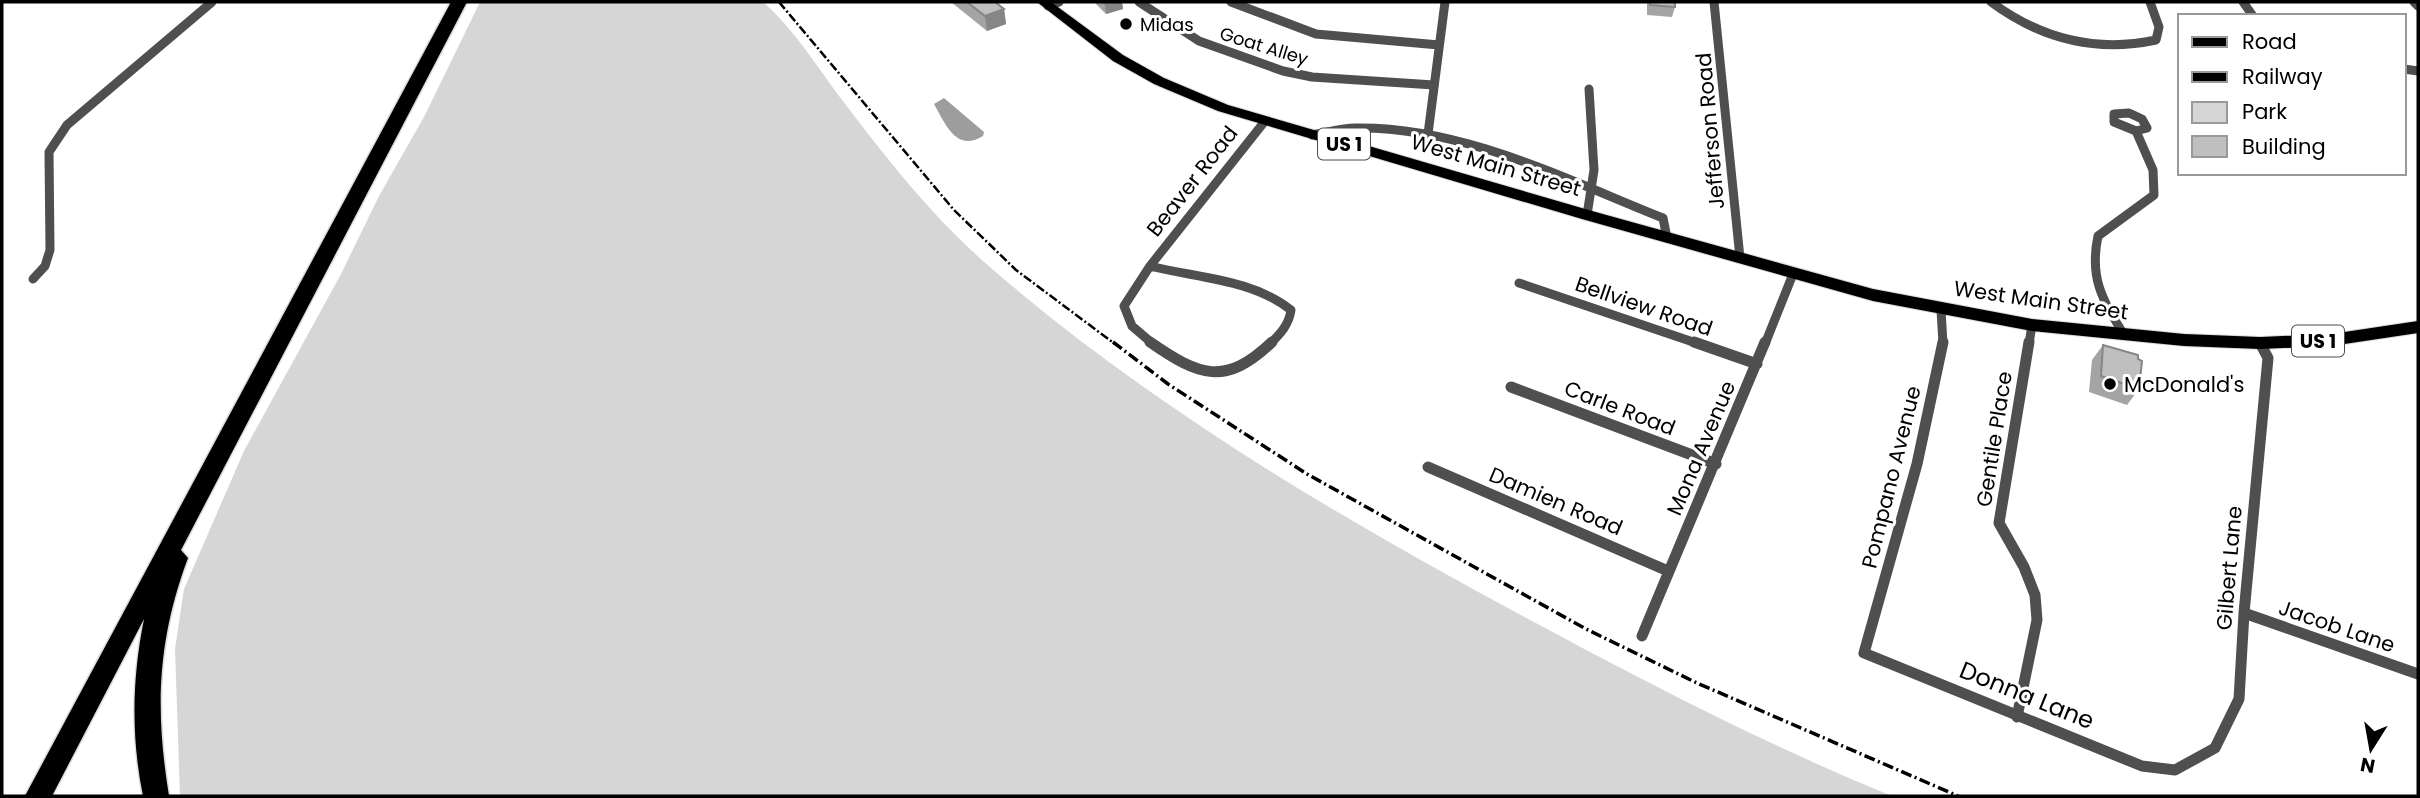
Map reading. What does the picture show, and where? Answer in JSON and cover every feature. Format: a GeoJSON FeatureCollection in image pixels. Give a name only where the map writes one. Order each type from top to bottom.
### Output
{"type":"FeatureCollection","features":[{"type":"Feature","properties":{"kind":"highway"},"geometry":{"type":"LineString","coordinates":[[38,796],[459,2]]}},
{"type":"Feature","properties":{"kind":"highway"},"geometry":{"type":"LineString","coordinates":[[156,796],[147,732],[148,682],[156,621],[170,571],[213,482],[466,2]]}},
{"type":"Feature","properties":{"kind":"main road","name":"West Main Street"},"geometry":{"type":"LineString","coordinates":[[1050,3],[1118,58],[1159,81],[1208,103],[1793,274],[1941,310],[2032,325],[2124,335],[2260,343],[2331,341],[2418,327]]}},
{"type":"Feature","properties":{"kind":"street"},"geometry":{"type":"LineString","coordinates":[[33,279],[45,266],[50,250],[48,152],[55,141],[67,125],[212,2]]}},
{"type":"Feature","properties":{"kind":"street","name":"Goat Alley"},"geometry":{"type":"LineString","coordinates":[[1139,2],[1199,41],[1291,74],[1434,85]]}},
{"type":"Feature","properties":{"kind":"street"},"geometry":{"type":"LineString","coordinates":[[1231,2],[1316,34],[1439,45]]}},
{"type":"Feature","properties":{"kind":"street"},"geometry":{"type":"LineString","coordinates":[[1428,134],[1445,2]]}},
{"type":"Feature","properties":{"kind":"street","name":"Jefferson Road"},"geometry":{"type":"LineString","coordinates":[[1714,2],[1740,258]]}},
{"type":"Feature","properties":{"kind":"street"},"geometry":{"type":"LineString","coordinates":[[1991,2],[2026,27],[2103,47],[2133,47],[2156,40],[2159,27],[2150,2]]}},
{"type":"Feature","properties":{"kind":"street"},"geometry":{"type":"LineString","coordinates":[[2414,2],[2418,6]]}},
{"type":"Feature","properties":{"kind":"street"},"geometry":{"type":"LineString","coordinates":[[1587,215],[1592,191],[1589,89]]}},
{"type":"Feature","properties":{"kind":"street","name":"Beaver Road"},"geometry":{"type":"LineString","coordinates":[[1150,266],[1269,295],[1283,301],[1291,310],[1290,320],[1253,362],[1241,368],[1209,373],[1190,367],[1148,341],[1129,325],[1124,306],[1150,266],[1265,121]]}},
{"type":"Feature","properties":{"kind":"street","name":"West Main Street"},"geometry":{"type":"LineString","coordinates":[[1312,135],[1331,129],[1365,128],[1428,134],[1492,152],[1663,218],[1667,238]]}},
{"type":"Feature","properties":{"kind":"street"},"geometry":{"type":"LineString","coordinates":[[2124,335],[2099,292],[2094,254],[2098,236],[2154,195],[2156,187],[2153,169],[2136,131]]}},
{"type":"Feature","properties":{"kind":"street","name":"Mona Avenue"},"geometry":{"type":"LineString","coordinates":[[1642,636],[1793,274]]}},
{"type":"Feature","properties":{"kind":"street","name":"Bellview Road"},"geometry":{"type":"LineString","coordinates":[[1519,284],[1757,364]]}},
{"type":"Feature","properties":{"kind":"street","name":"Pompano Avenue"},"geometry":{"type":"LineString","coordinates":[[1864,653],[1920,452],[1944,340],[1941,310]]}},
{"type":"Feature","properties":{"kind":"street","name":"Gentile Place"},"geometry":{"type":"LineString","coordinates":[[2017,716],[2036,620],[2035,595],[2024,567],[1999,523],[2032,325]]}},
{"type":"Feature","properties":{"kind":"street","name":"Gilbert Lane"},"geometry":{"type":"LineString","coordinates":[[2175,770],[2215,748],[2239,699],[2244,613],[2268,358],[2260,343]]}},
{"type":"Feature","properties":{"kind":"street","name":"Carle Road"},"geometry":{"type":"LineString","coordinates":[[1511,387],[1716,464]]}},
{"type":"Feature","properties":{"kind":"street","name":"Damien Road"},"geometry":{"type":"LineString","coordinates":[[1428,467],[1668,570]]}},
{"type":"Feature","properties":{"kind":"street","name":"Jacob Lane"},"geometry":{"type":"LineString","coordinates":[[2244,613],[2418,674]]}},
{"type":"Feature","properties":{"kind":"street","name":"Donna Lane"},"geometry":{"type":"LineString","coordinates":[[1864,653],[2142,766],[2175,770]]}},
{"type":"Feature","properties":{"kind":"green space"},"geometry":{"type":"Polygon","coordinates":[[[480,2],[763,2],[797,38],[897,170],[951,231],[1052,318],[1179,412],[1312,497],[1519,614],[1750,733],[1892,796],[180,796],[175,649],[184,589],[244,451],[341,274],[379,196],[424,117],[480,2]]]}},
{"type":"Feature","properties":{"kind":"shaded area"},"geometry":{"type":"Polygon","coordinates":[[[944,98],[984,132],[983,136],[965,141],[953,134],[934,104],[944,98]]]}},
{"type":"Feature","properties":{"kind":"building"},"geometry":{"type":"Polygon","coordinates":[[[967,2],[995,2],[1004,9],[985,16],[967,2]]]}},
{"type":"Feature","properties":{"kind":"building"},"geometry":{"type":"Polygon","coordinates":[[[1650,2],[1675,2],[1675,7],[1650,5],[1650,2]]]}},
{"type":"Feature","properties":{"kind":"building"},"geometry":{"type":"Polygon","coordinates":[[[2103,345],[2138,355],[2138,359],[2142,361],[2139,389],[2101,376],[2103,345]]]}},
{"type":"Feature","properties":{"kind":"railway"},"geometry":{"type":"LineString","coordinates":[[779,2],[954,210],[1016,270],[1115,344]]}},
{"type":"Feature","properties":{"kind":"railway"},"geometry":{"type":"LineString","coordinates":[[1113,342],[1168,384],[1307,474],[1586,629],[1697,683],[1958,796]]}},
{"type":"Feature","properties":{"kind":"place","name":"Midas"},"geometry":{"type":"Point","coordinates":[1126,24]}},
{"type":"Feature","properties":{"kind":"place","name":"McDonald's"},"geometry":{"type":"Point","coordinates":[2110,384]}}]}
